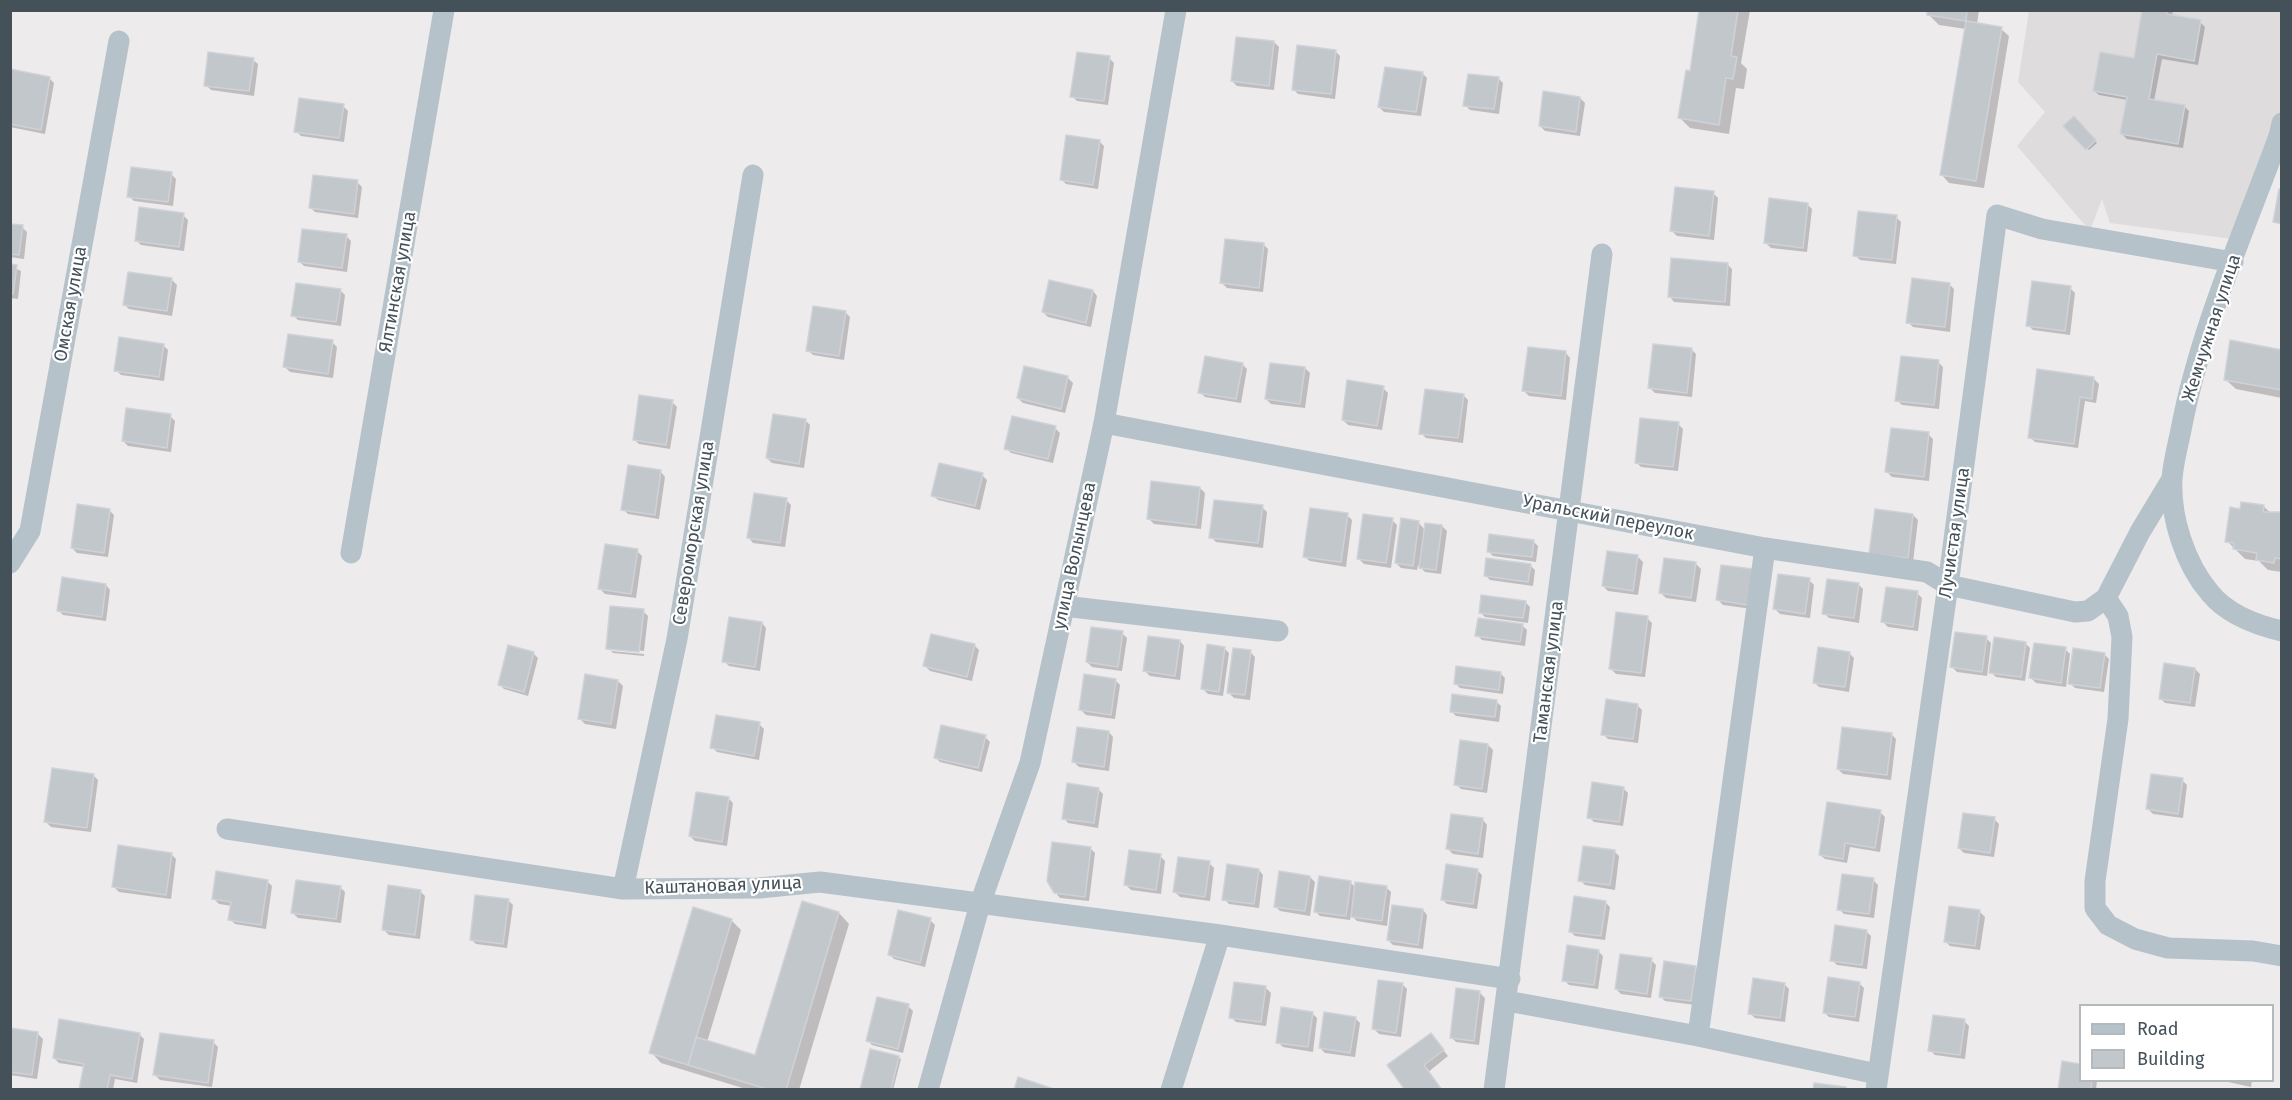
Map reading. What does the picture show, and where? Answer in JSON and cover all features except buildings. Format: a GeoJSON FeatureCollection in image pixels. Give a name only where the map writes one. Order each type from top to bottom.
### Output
{"type":"FeatureCollection","features":[{"type":"Feature","properties":{"kind":"street","name":"Ялтинская улица"},"geometry":{"type":"LineString","coordinates":[[351,553],[444,10]]}},
{"type":"Feature","properties":{"kind":"street","name":"улица Волынцева"},"geometry":{"type":"LineString","coordinates":[[928,1089],[981,904],[1030,762],[1104,423],[1176,10]]}},
{"type":"Feature","properties":{"kind":"street","name":"Омская улица"},"geometry":{"type":"LineString","coordinates":[[10,563],[20,534],[119,41]]}},
{"type":"Feature","properties":{"kind":"street","name":"Жемчужная улица"},"geometry":{"type":"LineString","coordinates":[[2282,123],[2210,321],[2187,400],[2172,479],[2177,525],[2192,566],[2211,595],[2242,618],[2282,631]]}},
{"type":"Feature","properties":{"kind":"street","name":"Североморская улица"},"geometry":{"type":"LineString","coordinates":[[623,889],[677,639],[753,175]]}},
{"type":"Feature","properties":{"kind":"street","name":"Лучистая улица"},"geometry":{"type":"LineString","coordinates":[[1876,1082],[1948,585],[1997,215],[2042,229],[2233,262]]}},
{"type":"Feature","properties":{"kind":"street","name":"Таманская улица"},"geometry":{"type":"LineString","coordinates":[[1494,1089],[1602,254]]}},
{"type":"Feature","properties":{"kind":"street","name":"Уральский переулок"},"geometry":{"type":"LineString","coordinates":[[1104,423],[1765,548],[1927,572],[1948,585],[2075,612],[2088,610],[2106,598]]}},
{"type":"Feature","properties":{"kind":"street"},"geometry":{"type":"LineString","coordinates":[[2172,479],[2140,532],[2106,598],[2118,616],[2122,637],[2118,719],[2095,880],[2095,908],[2108,925],[2135,939],[2168,948],[2253,951],[2282,956]]}},
{"type":"Feature","properties":{"kind":"street"},"geometry":{"type":"LineString","coordinates":[[1698,1036],[1765,548]]}},
{"type":"Feature","properties":{"kind":"street"},"geometry":{"type":"LineString","coordinates":[[1064,606],[1278,631]]}},
{"type":"Feature","properties":{"kind":"street","name":"Каштановая улица"},"geometry":{"type":"LineString","coordinates":[[227,829],[623,889],[759,888],[820,882],[1220,935],[1510,979]]}},
{"type":"Feature","properties":{"kind":"street"},"geometry":{"type":"LineString","coordinates":[[1171,1089],[1220,935]]}},
{"type":"Feature","properties":{"kind":"street"},"geometry":{"type":"LineString","coordinates":[[1507,1001],[1698,1036],[1876,1082]]}},
{"type":"Feature","properties":{"kind":"shaded area"},"geometry":{"type":"Polygon","coordinates":[[[2029,11],[2281,11],[2280,120],[2233,239],[2110,223],[2102,199],[2090,231],[2017,146],[2045,112],[2018,82],[2029,11]]]}}]}
